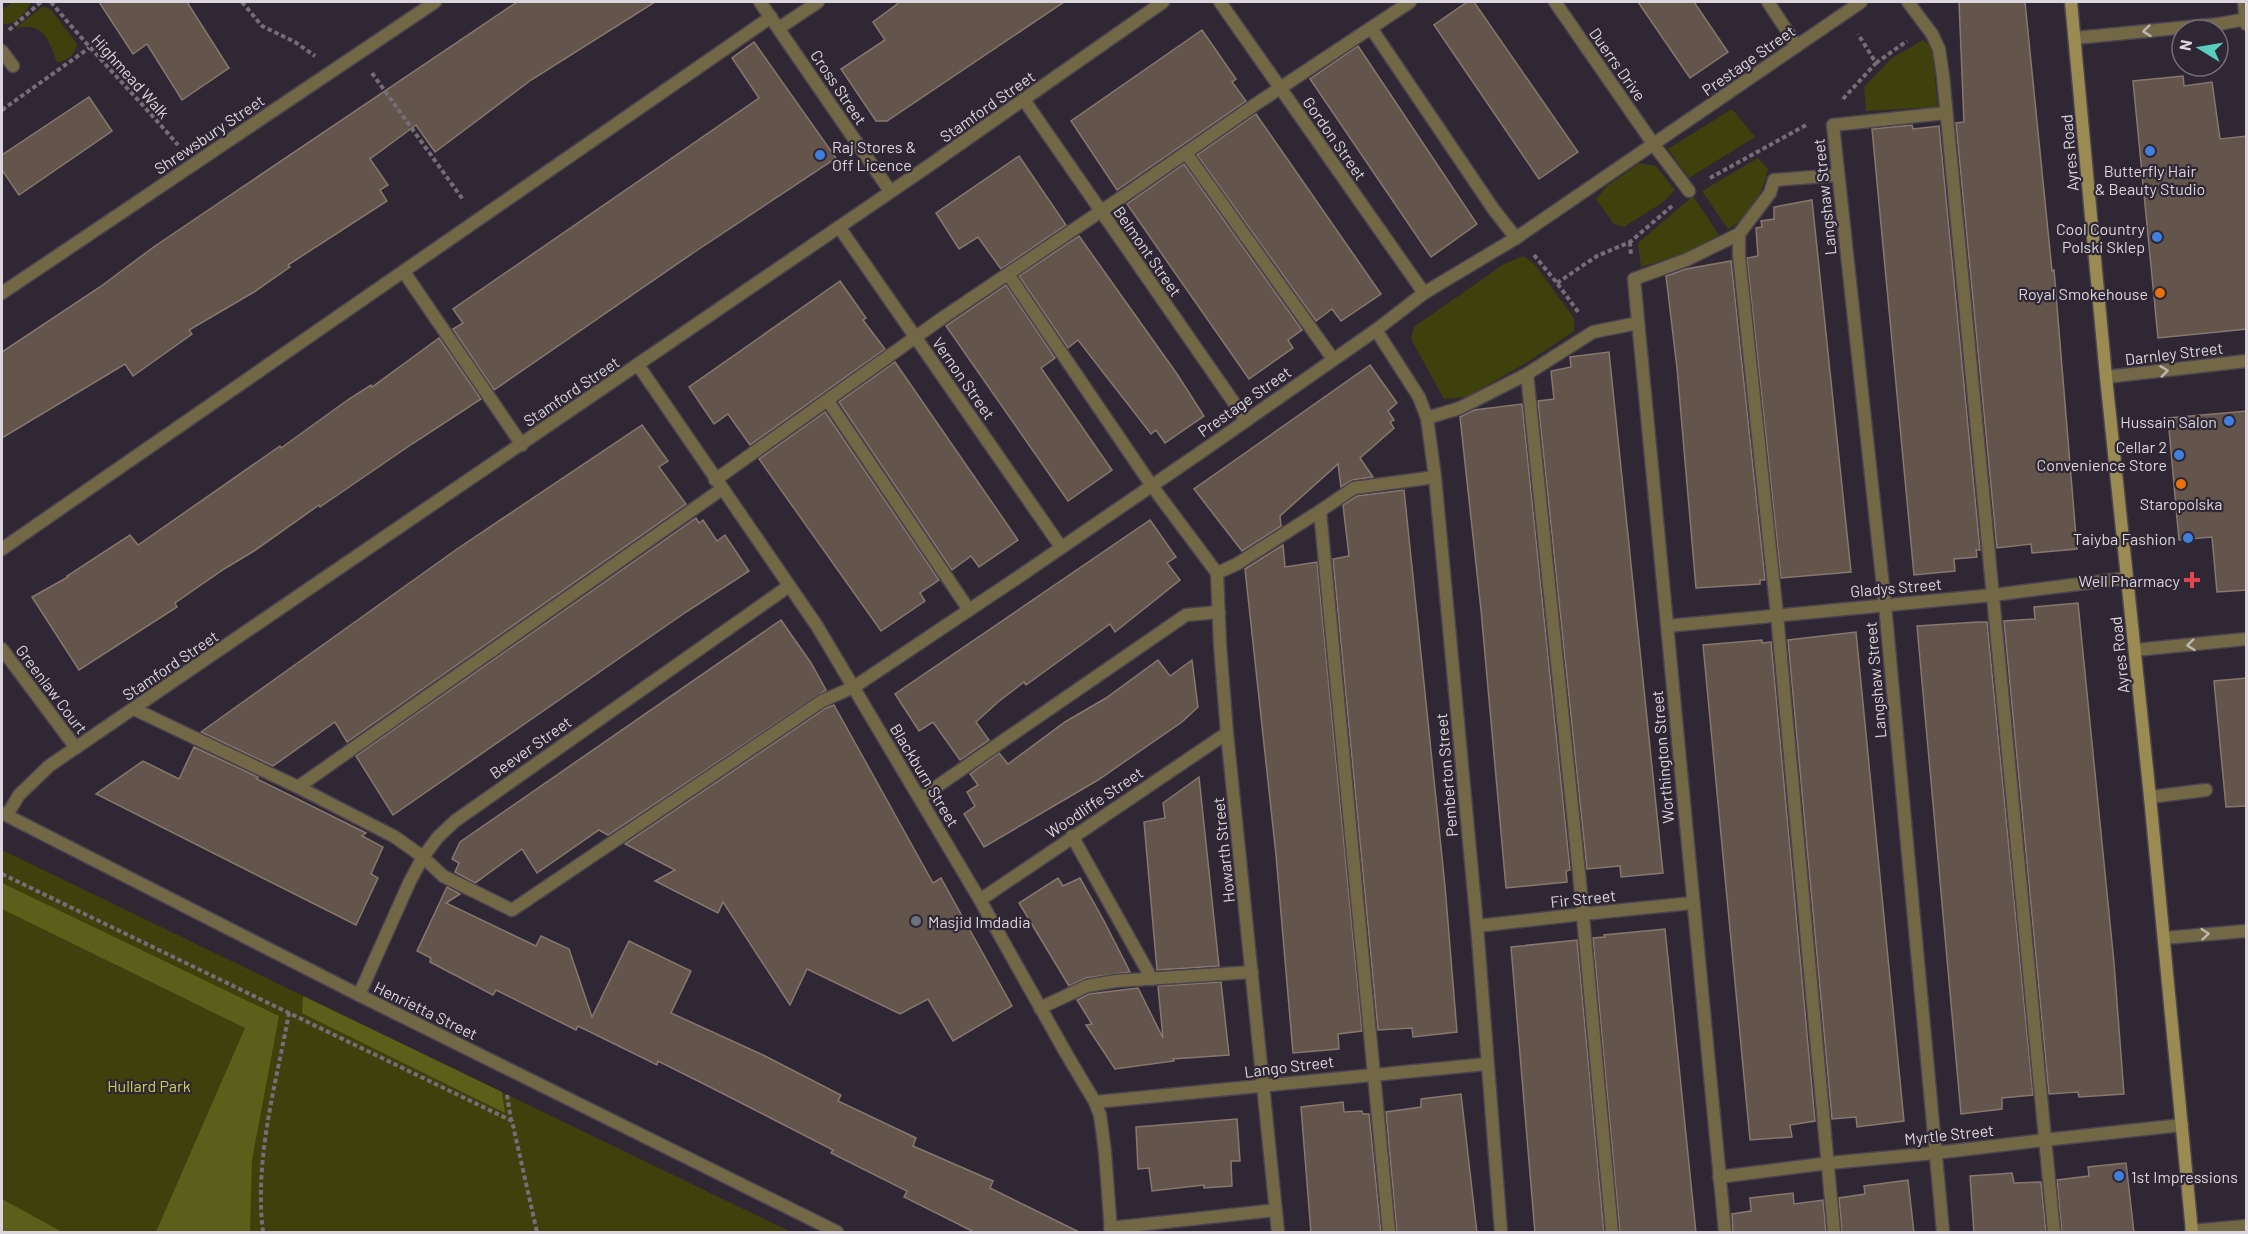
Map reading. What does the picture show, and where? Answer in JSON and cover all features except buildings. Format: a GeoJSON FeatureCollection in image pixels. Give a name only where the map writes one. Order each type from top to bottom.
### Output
{"type":"FeatureCollection","features":[{"type":"Feature","properties":{"kind":"street","name":"Shrewsbury Street"},"geometry":{"type":"LineString","coordinates":[[2,293],[435,2]]}},
{"type":"Feature","properties":{"kind":"street","name":"Cross Street"},"geometry":{"type":"LineString","coordinates":[[760,2],[890,191]]}},
{"type":"Feature","properties":{"kind":"street"},"geometry":{"type":"LineString","coordinates":[[779,28],[818,2]]}},
{"type":"Feature","properties":{"kind":"street","name":"Stamford Street"},"geometry":{"type":"LineString","coordinates":[[4,814],[18,795],[48,766],[522,445],[1163,2]]}},
{"type":"Feature","properties":{"kind":"street","name":"Gordon Street"},"geometry":{"type":"LineString","coordinates":[[1220,2],[1424,293]]}},
{"type":"Feature","properties":{"kind":"street"},"geometry":{"type":"LineString","coordinates":[[298,787],[718,484],[916,337],[1410,2]]}},
{"type":"Feature","properties":{"kind":"street","name":"Duerrs Drive"},"geometry":{"type":"LineString","coordinates":[[1555,2],[1654,145]]}},
{"type":"Feature","properties":{"kind":"street"},"geometry":{"type":"LineString","coordinates":[[1768,2],[1797,46]]}},
{"type":"Feature","properties":{"kind":"street","name":"Prestage Street"},"geometry":{"type":"LineString","coordinates":[[423,857],[443,876],[512,910],[822,701],[854,687],[887,666],[1204,450],[1376,330],[1424,293],[1516,237],[1861,2]]}},
{"type":"Feature","properties":{"kind":"street"},"geometry":{"type":"LineString","coordinates":[[1908,2],[1939,49],[2054,1233]]}},
{"type":"Feature","properties":{"kind":"street","name":"Ayres Road"},"geometry":{"type":"LineString","coordinates":[[2071,2],[2106,377],[2192,1232]]}},
{"type":"Feature","properties":{"kind":"street"},"geometry":{"type":"LineString","coordinates":[[2075,38],[2246,21],[2244,2]]}},
{"type":"Feature","properties":{"kind":"street"},"geometry":{"type":"LineString","coordinates":[[2,549],[771,17]]}},
{"type":"Feature","properties":{"kind":"street"},"geometry":{"type":"LineString","coordinates":[[1371,28],[1494,210],[1516,237]]}},
{"type":"Feature","properties":{"kind":"street"},"geometry":{"type":"LineString","coordinates":[[2,51],[13,66]]}},
{"type":"Feature","properties":{"kind":"street","name":"Belmont Street"},"geometry":{"type":"LineString","coordinates":[[1024,100],[1246,420]]}},
{"type":"Feature","properties":{"kind":"street","name":"Langshaw Street"},"geometry":{"type":"LineString","coordinates":[[1943,1233],[1885,605],[1833,124],[1946,113]]}},
{"type":"Feature","properties":{"kind":"street"},"geometry":{"type":"LineString","coordinates":[[1654,145],[1689,191]]}},
{"type":"Feature","properties":{"kind":"street"},"geometry":{"type":"LineString","coordinates":[[1186,153],[1333,359]]}},
{"type":"Feature","properties":{"kind":"street"},"geometry":{"type":"LineString","coordinates":[[1834,1233],[1777,615],[1739,256],[1739,234],[1770,193],[1774,180],[1838,175]]}},
{"type":"Feature","properties":{"kind":"street","name":"Vernon Street"},"geometry":{"type":"LineString","coordinates":[[839,227],[1061,547]]}},
{"type":"Feature","properties":{"kind":"street","name":"Worthington Street"},"geometry":{"type":"LineString","coordinates":[[1725,1233],[1634,279],[1686,260],[1739,234]]}},
{"type":"Feature","properties":{"kind":"street"},"geometry":{"type":"LineString","coordinates":[[404,272],[522,445]]}},
{"type":"Feature","properties":{"kind":"street"},"geometry":{"type":"LineString","coordinates":[[1008,274],[1152,486],[1217,573],[1237,564],[1354,488],[1435,477]]}},
{"type":"Feature","properties":{"kind":"street"},"geometry":{"type":"LineString","coordinates":[[1428,418],[1460,408],[1527,374],[1593,332],[1638,323]]}},
{"type":"Feature","properties":{"kind":"street","name":"Pemberton Street"},"geometry":{"type":"LineString","coordinates":[[1376,330],[1419,398],[1428,418],[1477,926],[1501,1233]]}},
{"type":"Feature","properties":{"kind":"street","name":"Darnley Street"},"geometry":{"type":"LineString","coordinates":[[2106,377],[2247,361]]}},
{"type":"Feature","properties":{"kind":"street","name":"Blackburn Street"},"geometry":{"type":"LineString","coordinates":[[638,365],[817,626],[980,900],[1095,1102],[1104,1141],[1110,1231]]}},
{"type":"Feature","properties":{"kind":"street"},"geometry":{"type":"LineString","coordinates":[[1527,374],[1583,914],[1612,1233]]}},
{"type":"Feature","properties":{"kind":"street"},"geometry":{"type":"LineString","coordinates":[[828,401],[969,610]]}},
{"type":"Feature","properties":{"kind":"street"},"geometry":{"type":"LineString","coordinates":[[1320,512],[1389,1233]]}},
{"type":"Feature","properties":{"kind":"street","name":"Howarth Street"},"geometry":{"type":"LineString","coordinates":[[1217,573],[1227,733],[1278,1233]]}},
{"type":"Feature","properties":{"kind":"street","name":"Gladys Street"},"geometry":{"type":"LineString","coordinates":[[1667,626],[1993,594],[2127,578]]}},
{"type":"Feature","properties":{"kind":"street","name":"Beever Street"},"geometry":{"type":"LineString","coordinates":[[359,995],[410,881],[423,857],[438,837],[455,821],[789,586]]}},
{"type":"Feature","properties":{"kind":"street"},"geometry":{"type":"LineString","coordinates":[[920,798],[1186,615],[1219,612]]}},
{"type":"Feature","properties":{"kind":"street"},"geometry":{"type":"LineString","coordinates":[[2135,651],[2247,639]]}},
{"type":"Feature","properties":{"kind":"street","name":"Greenlaw Court"},"geometry":{"type":"LineString","coordinates":[[2,650],[76,748]]}},
{"type":"Feature","properties":{"kind":"street"},"geometry":{"type":"LineString","coordinates":[[134,709],[298,787],[395,837],[423,857]]}},
{"type":"Feature","properties":{"kind":"street","name":"Woodliffe Street"},"geometry":{"type":"LineString","coordinates":[[980,900],[1227,733]]}},
{"type":"Feature","properties":{"kind":"street"},"geometry":{"type":"LineString","coordinates":[[2150,797],[2206,790]]}},
{"type":"Feature","properties":{"kind":"street","name":"Henrietta Street"},"geometry":{"type":"LineString","coordinates":[[4,814],[359,995],[837,1233]]}},
{"type":"Feature","properties":{"kind":"street"},"geometry":{"type":"LineString","coordinates":[[1072,836],[1152,979]]}},
{"type":"Feature","properties":{"kind":"street","name":"Fir Street"},"geometry":{"type":"LineString","coordinates":[[1477,926],[1692,903]]}},
{"type":"Feature","properties":{"kind":"street"},"geometry":{"type":"LineString","coordinates":[[2164,938],[2247,931]]}},
{"type":"Feature","properties":{"kind":"street"},"geometry":{"type":"LineString","coordinates":[[1040,1008],[1087,986],[1252,972]]}},
{"type":"Feature","properties":{"kind":"street","name":"Lango Street"},"geometry":{"type":"LineString","coordinates":[[1095,1102],[1487,1064]]}},
{"type":"Feature","properties":{"kind":"street","name":"Myrtle Street"},"geometry":{"type":"LineString","coordinates":[[1719,1177],[2181,1125]]}},
{"type":"Feature","properties":{"kind":"street"},"geometry":{"type":"LineString","coordinates":[[1110,1231],[1276,1210]]}},
{"type":"Feature","properties":{"kind":"street"},"geometry":{"type":"LineString","coordinates":[[2192,1232],[2247,1226]]}},
{"type":"Feature","properties":{"kind":"path"},"geometry":{"type":"LineString","coordinates":[[2,36],[41,2]]}},
{"type":"Feature","properties":{"kind":"path","name":"Highmead Walk"},"geometry":{"type":"LineString","coordinates":[[51,2],[89,48],[134,94],[193,166]]}},
{"type":"Feature","properties":{"kind":"path"},"geometry":{"type":"LineString","coordinates":[[242,2],[262,26],[312,52],[330,72]]}},
{"type":"Feature","properties":{"kind":"path"},"geometry":{"type":"LineString","coordinates":[[1846,12],[1876,63]]}},
{"type":"Feature","properties":{"kind":"path"},"geometry":{"type":"LineString","coordinates":[[1839,103],[1876,63],[1926,27]]}},
{"type":"Feature","properties":{"kind":"path"},"geometry":{"type":"LineString","coordinates":[[2,110],[89,48]]}},
{"type":"Feature","properties":{"kind":"path"},"geometry":{"type":"LineString","coordinates":[[359,53],[477,222]]}},
{"type":"Feature","properties":{"kind":"path"},"geometry":{"type":"LineString","coordinates":[[1557,283],[1597,256],[1630,242],[1689,191],[1740,160],[1812,122]]}},
{"type":"Feature","properties":{"kind":"path"},"geometry":{"type":"LineString","coordinates":[[1516,237],[1557,283],[1593,332]]}},
{"type":"Feature","properties":{"kind":"path"},"geometry":{"type":"LineString","coordinates":[[2,874],[512,1121],[537,1233]]}},
{"type":"Feature","properties":{"kind":"path"},"geometry":{"type":"LineString","coordinates":[[263,1233],[260,1209],[264,1152],[290,1013]]}},
{"type":"Feature","properties":{"kind":"green space"},"geometry":{"type":"Polygon","coordinates":[[[13,2],[31,2],[20,18],[12,23],[2,24],[2,10],[13,2]]]}},
{"type":"Feature","properties":{"kind":"green space"},"geometry":{"type":"Polygon","coordinates":[[[42,7],[52,11],[77,44],[70,57],[64,60],[57,62],[51,46],[39,30],[25,27],[15,28],[42,7]]]}},
{"type":"Feature","properties":{"kind":"green space"},"geometry":{"type":"Polygon","coordinates":[[[1923,40],[1932,47],[1938,107],[1866,111],[1864,87],[1892,58],[1923,40]]]}},
{"type":"Feature","properties":{"kind":"green space"},"geometry":{"type":"Polygon","coordinates":[[[1732,109],[1755,137],[1689,178],[1668,149],[1732,109]]]}},
{"type":"Feature","properties":{"kind":"green space"},"geometry":{"type":"Polygon","coordinates":[[[1758,158],[1768,169],[1763,186],[1749,211],[1728,229],[1702,191],[1758,158]]]}},
{"type":"Feature","properties":{"kind":"green space"},"geometry":{"type":"Polygon","coordinates":[[[1640,163],[1656,166],[1675,190],[1662,203],[1624,227],[1614,224],[1596,199],[1607,186],[1640,163]]]}},
{"type":"Feature","properties":{"kind":"green space"},"geometry":{"type":"Polygon","coordinates":[[[1693,196],[1719,235],[1685,254],[1641,267],[1638,243],[1693,196]]]}},
{"type":"Feature","properties":{"kind":"green space"},"geometry":{"type":"Polygon","coordinates":[[[1524,256],[1535,265],[1574,318],[1574,331],[1531,360],[1467,397],[1444,399],[1411,339],[1414,327],[1504,264],[1524,256]]]}},
{"type":"Feature","properties":{"kind":"green space","name":"Hullard Park"},"geometry":{"type":"Polygon","coordinates":[[[2,850],[791,1232],[2,1232],[2,850]]]}},
{"type":"Feature","properties":{"kind":"shaded area"},"geometry":{"type":"Polygon","coordinates":[[[2,883],[279,1016],[252,1160],[250,1232],[156,1232],[245,1028],[2,909],[2,883]]]}},
{"type":"Feature","properties":{"kind":"shaded area"},"geometry":{"type":"Polygon","coordinates":[[[303,996],[502,1092],[505,1113],[302,1013],[303,996]]]}},
{"type":"Feature","properties":{"kind":"shaded area"},"geometry":{"type":"Polygon","coordinates":[[[2,1199],[62,1232],[2,1232],[2,1199]]]}},
{"type":"Feature","properties":{"kind":"place","name":"Butterfly Hair & Beauty Studio"},"geometry":{"type":"Point","coordinates":[2150,151]}},
{"type":"Feature","properties":{"kind":"place","name":"Raj Stores & Off Licence"},"geometry":{"type":"Point","coordinates":[820,155]}},
{"type":"Feature","properties":{"kind":"place","name":"Cool Country Polski Sklep"},"geometry":{"type":"Point","coordinates":[2157,237]}},
{"type":"Feature","properties":{"kind":"place","name":"Royal Smokehouse"},"geometry":{"type":"Point","coordinates":[2160,293]}},
{"type":"Feature","properties":{"kind":"place","name":"Hussain Salon"},"geometry":{"type":"Point","coordinates":[2229,421]}},
{"type":"Feature","properties":{"kind":"place","name":"Cellar 2 Convenience Store"},"geometry":{"type":"Point","coordinates":[2179,455]}},
{"type":"Feature","properties":{"kind":"place","name":"Staropolska"},"geometry":{"type":"Point","coordinates":[2181,484]}},
{"type":"Feature","properties":{"kind":"place","name":"Taiyba Fashion"},"geometry":{"type":"Point","coordinates":[2188,538]}},
{"type":"Feature","properties":{"kind":"place","name":"Well Pharmacy"},"geometry":{"type":"Point","coordinates":[2192,580]}},
{"type":"Feature","properties":{"kind":"place","name":"Masjid Imdadia"},"geometry":{"type":"Point","coordinates":[916,921]}},
{"type":"Feature","properties":{"kind":"place","name":"1st Impressions"},"geometry":{"type":"Point","coordinates":[2119,1176]}}]}
